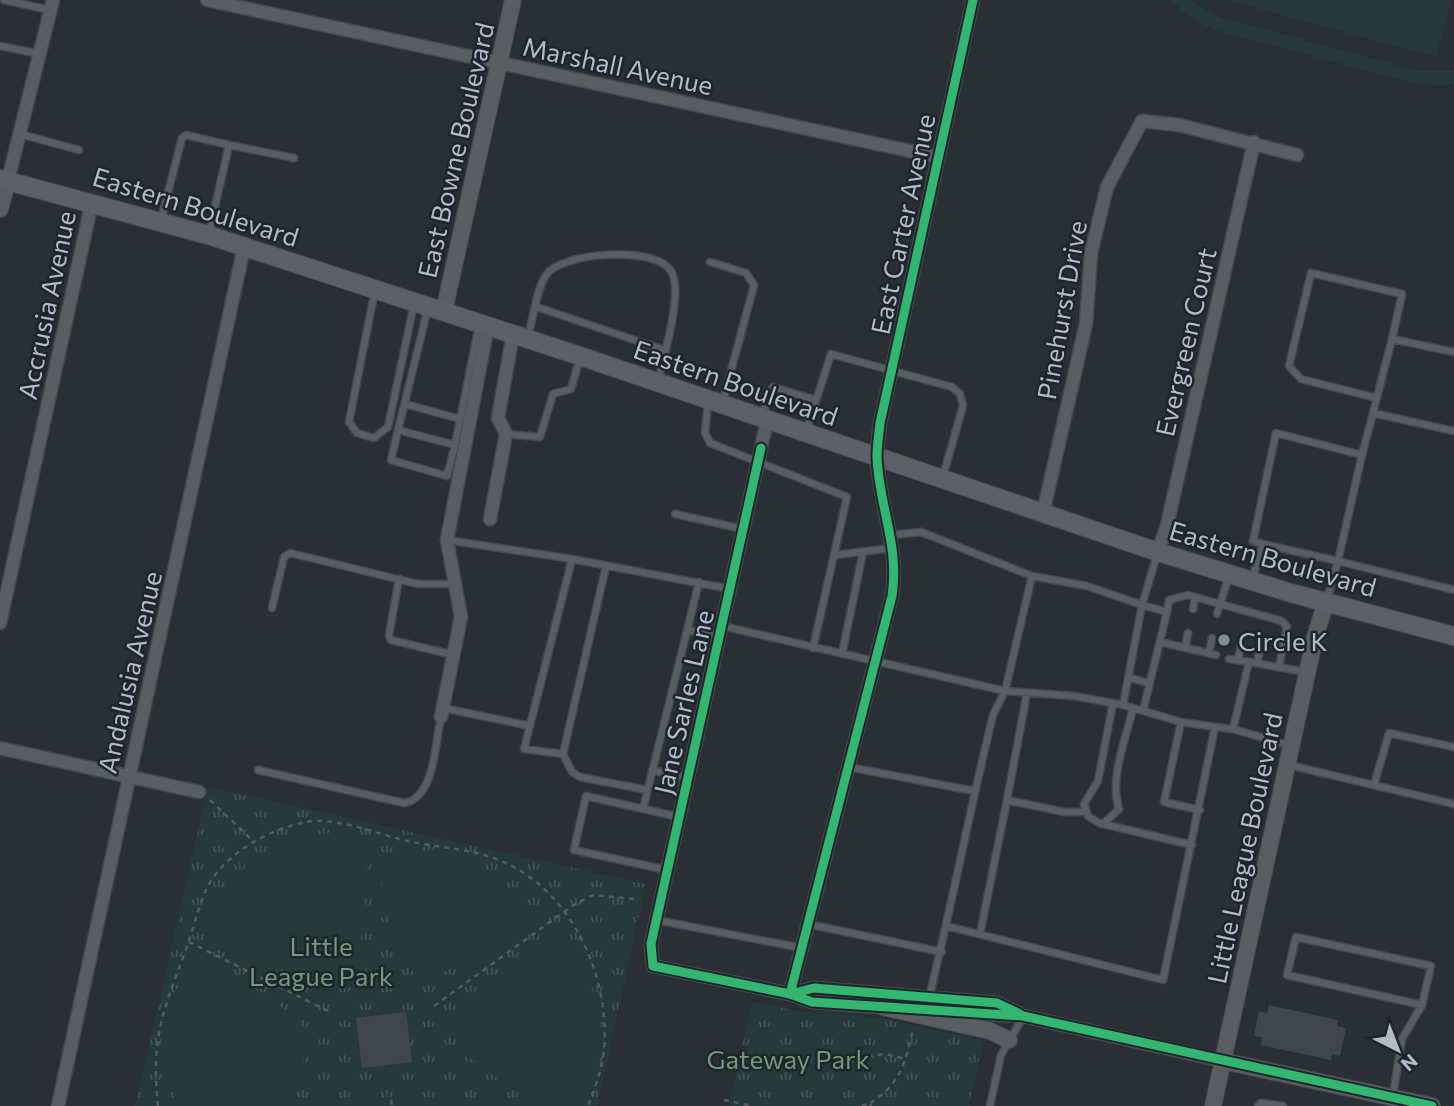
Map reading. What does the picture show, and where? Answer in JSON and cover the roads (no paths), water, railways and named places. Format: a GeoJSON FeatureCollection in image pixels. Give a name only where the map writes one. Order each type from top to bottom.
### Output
{"type":"FeatureCollection","features":[{"type":"Feature","properties":{"kind":"main road","name":"Eastern Boulevard"},"geometry":{"type":"LineString","coordinates":[[4,180],[208,235],[521,336],[1158,552],[1251,581],[1454,636]]}},
{"type":"Feature","properties":{"kind":"street","name":"Marshall Avenue"},"geometry":{"type":"LineString","coordinates":[[206,0],[938,157]]}},
{"type":"Feature","properties":{"kind":"street","name":"East Bowne Boulevard"},"geometry":{"type":"LineString","coordinates":[[429,306],[499,63],[513,0]]}},
{"type":"Feature","properties":{"kind":"street","name":"East Carter Avenue"},"geometry":{"type":"LineString","coordinates":[[790,994],[892,596],[895,573],[877,457],[891,370],[973,0]]}},
{"type":"Feature","properties":{"kind":"street"},"geometry":{"type":"LineString","coordinates":[[0,209],[4,180],[20,134],[51,5]]}},
{"type":"Feature","properties":{"kind":"street","name":"Pinehurst Drive"},"geometry":{"type":"LineString","coordinates":[[1043,513],[1086,324],[1091,253],[1107,187],[1142,121],[1179,125],[1254,142]]}},
{"type":"Feature","properties":{"kind":"street"},"geometry":{"type":"LineString","coordinates":[[1254,142],[1297,155]]}},
{"type":"Feature","properties":{"kind":"street","name":"Evergreen Court"},"geometry":{"type":"LineString","coordinates":[[1158,552],[1167,526],[1254,142]]}},
{"type":"Feature","properties":{"kind":"street","name":"Accrusia Avenue"},"geometry":{"type":"LineString","coordinates":[[0,623],[92,202]]}},
{"type":"Feature","properties":{"kind":"street","name":"Andalusia Avenue"},"geometry":{"type":"LineString","coordinates":[[58,1106],[244,247]]}},
{"type":"Feature","properties":{"kind":"street"},"geometry":{"type":"LineString","coordinates":[[442,712],[461,617],[447,540],[484,324]]}},
{"type":"Feature","properties":{"kind":"street"},"geometry":{"type":"LineString","coordinates":[[490,519],[506,433],[498,418],[521,336]]}},
{"type":"Feature","properties":{"kind":"street","name":"Jane Sarles Lane"},"geometry":{"type":"LineString","coordinates":[[764,420],[721,632],[651,944],[653,966],[790,994]]}},
{"type":"Feature","properties":{"kind":"street","name":"Little League Boulevard"},"geometry":{"type":"LineString","coordinates":[[1213,1106],[1291,746],[1326,602]]}},
{"type":"Feature","properties":{"kind":"street"},"geometry":{"type":"LineString","coordinates":[[0,748],[199,792]]}},
{"type":"Feature","properties":{"kind":"street"},"geometry":{"type":"LineString","coordinates":[[790,994],[814,988],[997,1003],[1023,1016]]}},
{"type":"Feature","properties":{"kind":"street"},"geometry":{"type":"LineString","coordinates":[[790,994],[812,1002],[1023,1016],[1427,1106]]}},
{"type":"Feature","properties":{"kind":"street"},"geometry":{"type":"LineString","coordinates":[[883,1007],[990,1031],[1009,1040]]}},
{"type":"Feature","properties":{"kind":"lane"},"geometry":{"type":"LineString","coordinates":[[4,0],[51,5]]}},
{"type":"Feature","properties":{"kind":"lane"},"geometry":{"type":"LineString","coordinates":[[0,46],[40,54]]}},
{"type":"Feature","properties":{"kind":"lane"},"geometry":{"type":"LineString","coordinates":[[20,134],[79,150]]}},
{"type":"Feature","properties":{"kind":"lane"},"geometry":{"type":"LineString","coordinates":[[160,221],[182,138],[186,135],[294,158]]}},
{"type":"Feature","properties":{"kind":"lane"},"geometry":{"type":"LineString","coordinates":[[208,235],[229,145]]}},
{"type":"Feature","properties":{"kind":"lane"},"geometry":{"type":"LineString","coordinates":[[521,336],[537,307],[545,276],[554,267],[571,260],[625,254],[642,256],[664,264],[671,272],[674,303],[658,383]]}},
{"type":"Feature","properties":{"kind":"lane"},"geometry":{"type":"LineString","coordinates":[[710,262],[746,273],[754,285],[715,403],[706,439],[757,463],[847,497],[813,648]]}},
{"type":"Feature","properties":{"kind":"lane"},"geometry":{"type":"LineString","coordinates":[[1326,602],[1338,561],[1402,294],[1311,273],[1289,366],[1301,379],[1377,398]]}},
{"type":"Feature","properties":{"kind":"lane"},"geometry":{"type":"LineString","coordinates":[[376,288],[349,422],[357,433],[374,438],[387,427],[429,306]]}},
{"type":"Feature","properties":{"kind":"lane"},"geometry":{"type":"LineString","coordinates":[[429,306],[391,460],[447,476],[484,324]]}},
{"type":"Feature","properties":{"kind":"lane"},"geometry":{"type":"LineString","coordinates":[[537,307],[664,350]]}},
{"type":"Feature","properties":{"kind":"lane"},"geometry":{"type":"LineString","coordinates":[[1392,339],[1454,352]]}},
{"type":"Feature","properties":{"kind":"lane"},"geometry":{"type":"LineString","coordinates":[[805,434],[831,354],[952,387],[960,394],[963,406],[943,478]]}},
{"type":"Feature","properties":{"kind":"lane"},"geometry":{"type":"LineString","coordinates":[[506,433],[540,437],[553,394],[571,389],[580,356]]}},
{"type":"Feature","properties":{"kind":"lane"},"geometry":{"type":"LineString","coordinates":[[764,420],[773,387],[816,400]]}},
{"type":"Feature","properties":{"kind":"lane"},"geometry":{"type":"LineString","coordinates":[[405,404],[460,419]]}},
{"type":"Feature","properties":{"kind":"lane"},"geometry":{"type":"LineString","coordinates":[[1373,414],[1454,431]]}},
{"type":"Feature","properties":{"kind":"lane"},"geometry":{"type":"LineString","coordinates":[[398,430],[455,445]]}},
{"type":"Feature","properties":{"kind":"lane"},"geometry":{"type":"LineString","coordinates":[[1362,455],[1276,433],[1253,541],[1454,590]]}},
{"type":"Feature","properties":{"kind":"lane"},"geometry":{"type":"LineString","coordinates":[[674,514],[743,529]]}},
{"type":"Feature","properties":{"kind":"lane"},"geometry":{"type":"LineString","coordinates":[[836,555],[863,552],[921,532],[1032,576],[1087,586],[1167,612]]}},
{"type":"Feature","properties":{"kind":"lane"},"geometry":{"type":"LineString","coordinates":[[447,540],[572,559],[730,589]]}},
{"type":"Feature","properties":{"kind":"lane"},"geometry":{"type":"LineString","coordinates":[[1251,581],[1263,544]]}},
{"type":"Feature","properties":{"kind":"lane"},"geometry":{"type":"LineString","coordinates":[[272,608],[284,557],[290,552],[418,584],[455,584]]}},
{"type":"Feature","properties":{"kind":"lane"},"geometry":{"type":"LineString","coordinates":[[842,653],[863,552]]}},
{"type":"Feature","properties":{"kind":"lane"},"geometry":{"type":"LineString","coordinates":[[1122,705],[1142,605],[1158,552]]}},
{"type":"Feature","properties":{"kind":"lane"},"geometry":{"type":"LineString","coordinates":[[563,754],[524,749],[572,559]]}},
{"type":"Feature","properties":{"kind":"lane"},"geometry":{"type":"LineString","coordinates":[[606,566],[563,754],[572,772],[580,777],[648,790]]}},
{"type":"Feature","properties":{"kind":"lane"},"geometry":{"type":"LineString","coordinates":[[1217,614],[1229,574]]}},
{"type":"Feature","properties":{"kind":"lane"},"geometry":{"type":"LineString","coordinates":[[928,1011],[974,791],[993,715],[1006,691],[1032,576]]}},
{"type":"Feature","properties":{"kind":"lane"},"geometry":{"type":"LineString","coordinates":[[399,579],[389,635],[391,640],[454,655]]}},
{"type":"Feature","properties":{"kind":"lane"},"geometry":{"type":"LineString","coordinates":[[643,809],[699,582]]}},
{"type":"Feature","properties":{"kind":"lane"},"geometry":{"type":"LineString","coordinates":[[1143,712],[1169,600],[1188,595],[1282,621],[1287,626],[1279,667]]}},
{"type":"Feature","properties":{"kind":"lane"},"geometry":{"type":"LineString","coordinates":[[1193,609],[1195,597]]}},
{"type":"Feature","properties":{"kind":"lane"},"geometry":{"type":"LineString","coordinates":[[1246,621],[1247,612]]}},
{"type":"Feature","properties":{"kind":"lane"},"geometry":{"type":"LineString","coordinates":[[1264,625],[1266,617]]}},
{"type":"Feature","properties":{"kind":"lane"},"geometry":{"type":"LineString","coordinates":[[688,630],[721,632],[842,653],[1006,691],[1113,703],[1181,722],[1233,729],[1291,746]]}},
{"type":"Feature","properties":{"kind":"lane"},"geometry":{"type":"LineString","coordinates":[[1185,648],[1188,634]]}},
{"type":"Feature","properties":{"kind":"lane"},"geometry":{"type":"LineString","coordinates":[[1160,642],[1212,654],[1212,638]]}},
{"type":"Feature","properties":{"kind":"lane"},"geometry":{"type":"LineString","coordinates":[[1238,660],[1241,645]]}},
{"type":"Feature","properties":{"kind":"lane"},"geometry":{"type":"LineString","coordinates":[[1233,729],[1253,662],[1260,649]]}},
{"type":"Feature","properties":{"kind":"lane"},"geometry":{"type":"LineString","coordinates":[[1229,659],[1308,672]]}},
{"type":"Feature","properties":{"kind":"lane"},"geometry":{"type":"LineString","coordinates":[[1128,677],[1148,683]]}},
{"type":"Feature","properties":{"kind":"lane"},"geometry":{"type":"LineString","coordinates":[[980,934],[1027,693]]}},
{"type":"Feature","properties":{"kind":"lane"},"geometry":{"type":"LineString","coordinates":[[1113,703],[1098,781],[1084,804],[1088,816],[1103,824],[1192,845]]}},
{"type":"Feature","properties":{"kind":"lane"},"geometry":{"type":"LineString","coordinates":[[1103,824],[1119,809],[1115,796],[1115,781],[1133,708]]}},
{"type":"Feature","properties":{"kind":"lane"},"geometry":{"type":"LineString","coordinates":[[258,770],[404,803],[413,801],[426,788],[442,712],[530,726]]}},
{"type":"Feature","properties":{"kind":"lane"},"geometry":{"type":"LineString","coordinates":[[1181,722],[1164,802],[1200,810]]}},
{"type":"Feature","properties":{"kind":"lane"},"geometry":{"type":"LineString","coordinates":[[946,926],[1163,980],[1215,727]]}},
{"type":"Feature","properties":{"kind":"lane"},"geometry":{"type":"LineString","coordinates":[[1374,785],[1389,733],[1454,747]]}},
{"type":"Feature","properties":{"kind":"lane"},"geometry":{"type":"LineString","coordinates":[[1287,764],[1454,804]]}},
{"type":"Feature","properties":{"kind":"lane"},"geometry":{"type":"LineString","coordinates":[[847,767],[974,791]]}},
{"type":"Feature","properties":{"kind":"lane"},"geometry":{"type":"LineString","coordinates":[[652,770],[687,778]]}},
{"type":"Feature","properties":{"kind":"lane"},"geometry":{"type":"LineString","coordinates":[[667,870],[574,850],[586,796],[679,817]]}},
{"type":"Feature","properties":{"kind":"lane"},"geometry":{"type":"LineString","coordinates":[[1007,800],[1064,812],[1086,812]]}},
{"type":"Feature","properties":{"kind":"lane"},"geometry":{"type":"LineString","coordinates":[[656,920],[802,948]]}},
{"type":"Feature","properties":{"kind":"lane"},"geometry":{"type":"LineString","coordinates":[[808,924],[942,952]]}},
{"type":"Feature","properties":{"kind":"lane"},"geometry":{"type":"LineString","coordinates":[[1392,1097],[1402,1039],[1422,1006],[1431,966],[1296,937],[1287,975],[1422,1006]]}},
{"type":"Feature","properties":{"kind":"lane"},"geometry":{"type":"LineString","coordinates":[[990,1106],[1001,1055],[1023,1016]]}},
{"type":"Feature","properties":{"kind":"lane"},"geometry":{"type":"LineString","coordinates":[[1258,1106],[1261,1103],[1283,1106]]}},
{"type":"Feature","properties":{"kind":"place","name":"Circle K"},"geometry":{"type":"Point","coordinates":[1224,640]}},
{"type":"Feature","properties":{"kind":"park label","name":"Little League Park"},"geometry":{"type":"Point","coordinates":[321,960]}},
{"type":"Feature","properties":{"kind":"park label","name":"Gateway Park"},"geometry":{"type":"Point","coordinates":[788,1058]}}]}
